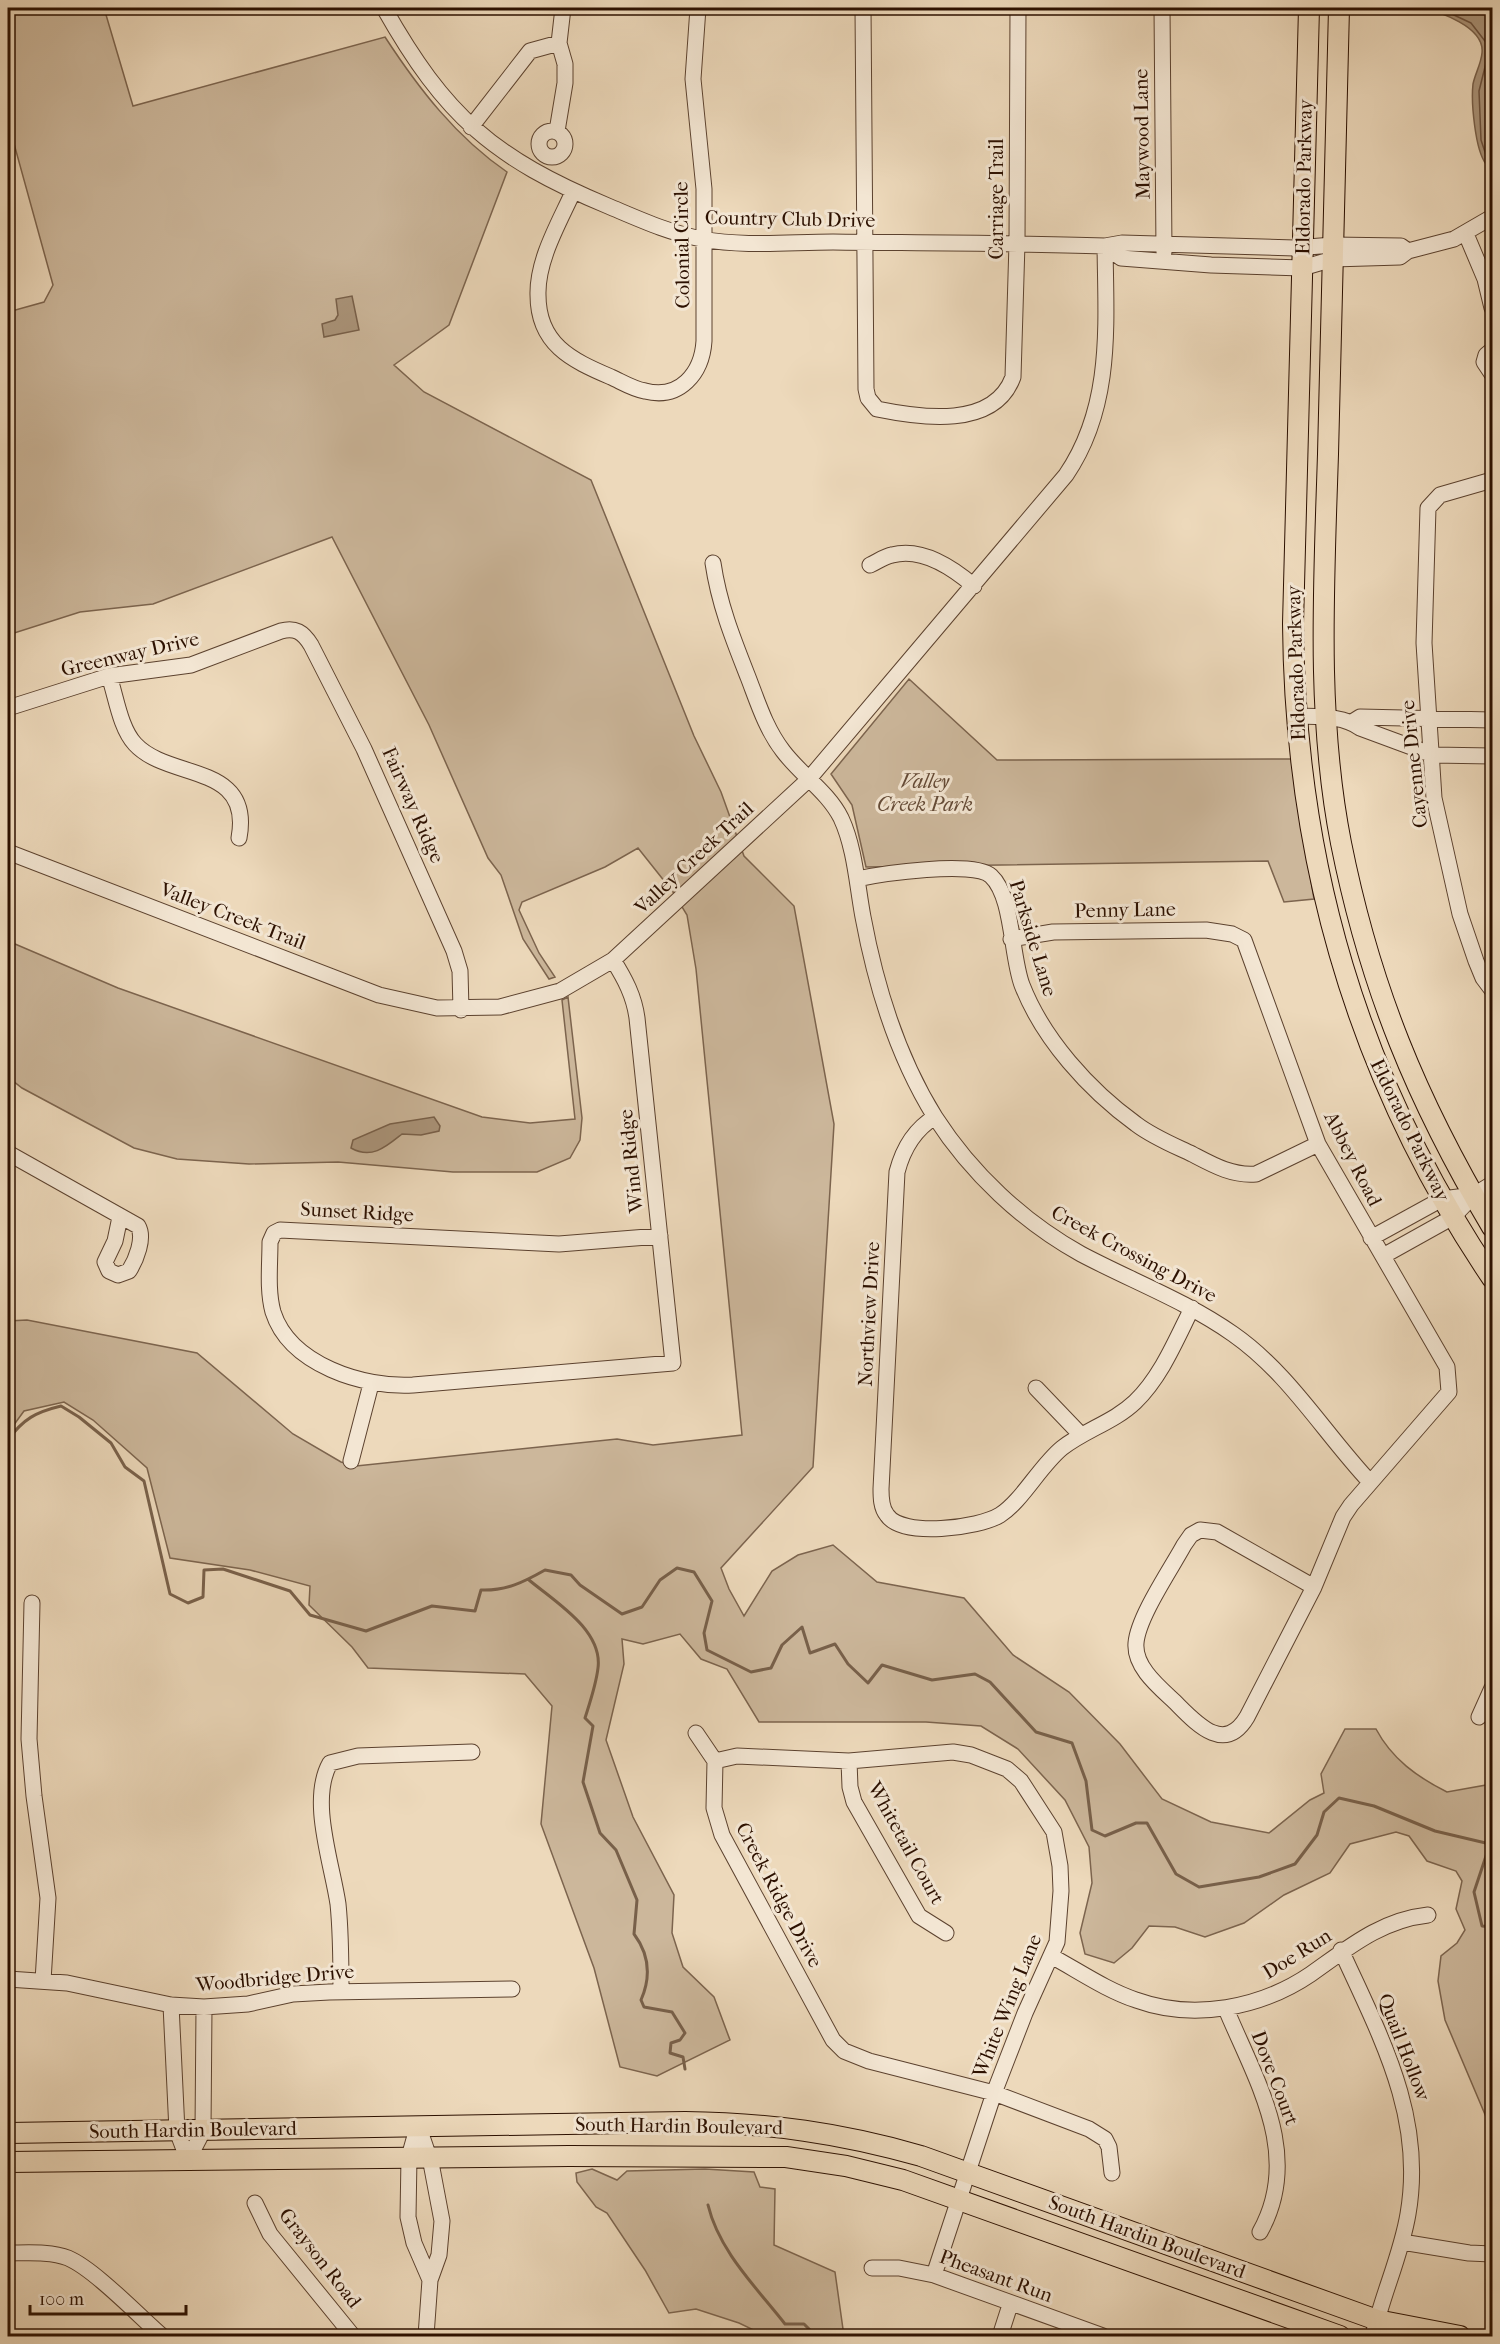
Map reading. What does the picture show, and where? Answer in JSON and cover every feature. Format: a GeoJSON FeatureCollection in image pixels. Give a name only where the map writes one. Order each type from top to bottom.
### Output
{"type":"FeatureCollection","features":[{"type":"Feature","properties":{"kind":"main road","name":"Eldorado Parkway"},"geometry":{"type":"LineString","coordinates":[[1308,8],[1293,624],[1296,716],[1307,815],[1337,951],[1380,1071],[1410,1137],[1443,1199],[1492,1278]]}},
{"type":"Feature","properties":{"kind":"main road","name":"Eldorado Parkway"},"geometry":{"type":"LineString","coordinates":[[1339,8],[1323,610],[1326,717],[1334,801],[1341,844],[1374,978],[1401,1052],[1421,1096],[1492,1227]]}},
{"type":"Feature","properties":{"kind":"main road","name":"South Hardin Boulevard"},"geometry":{"type":"LineString","coordinates":[[8,2133],[177,2132],[418,2125],[685,2122],[770,2124],[865,2140],[967,2171],[1375,2328],[1460,2337]]}},
{"type":"Feature","properties":{"kind":"main road","name":"South Hardin Boulevard"},"geometry":{"type":"LineString","coordinates":[[8,2162],[409,2157],[786,2157],[846,2166],[903,2180],[1340,2337]]}},
{"type":"Feature","properties":{"kind":"street","name":"Country Club Drive"},"geometry":{"type":"LineString","coordinates":[[384,8],[431,82],[471,127],[519,164],[573,192],[651,224],[703,239],[865,243],[1017,243],[1105,246],[1122,243],[1302,247],[1395,258],[1466,234],[1492,217]]}},
{"type":"Feature","properties":{"kind":"street"},"geometry":{"type":"LineString","coordinates":[[556,131],[565,82],[565,64],[560,43],[563,8]]}},
{"type":"Feature","properties":{"kind":"street","name":"Colonial Circle"},"geometry":{"type":"LineString","coordinates":[[573,192],[541,268],[537,292],[541,319],[554,342],[571,359],[637,389],[655,393],[674,390],[688,381],[699,366],[704,340],[704,189],[693,79],[698,8]]}},
{"type":"Feature","properties":{"kind":"street"},"geometry":{"type":"LineString","coordinates":[[863,8],[865,243]]}},
{"type":"Feature","properties":{"kind":"street","name":"Carriage Trail"},"geometry":{"type":"LineString","coordinates":[[865,243],[866,389],[868,398],[877,409],[926,415],[980,412],[990,407],[1008,389],[1015,362],[1018,8]]}},
{"type":"Feature","properties":{"kind":"street","name":"Maywood Lane"},"geometry":{"type":"LineString","coordinates":[[1162,8],[1164,261]]}},
{"type":"Feature","properties":{"kind":"street"},"geometry":{"type":"LineString","coordinates":[[471,127],[528,54],[537,47],[560,43]]}},
{"type":"Feature","properties":{"kind":"street"},"geometry":{"type":"LineString","coordinates":[[1466,234],[1485,279],[1492,308]]}},
{"type":"Feature","properties":{"kind":"street","name":"Country Club Drive"},"geometry":{"type":"LineString","coordinates":[[1105,246],[1121,258],[1233,266],[1302,268],[1333,252]]}},
{"type":"Feature","properties":{"kind":"street","name":"Valley Creek Trail"},"geometry":{"type":"LineString","coordinates":[[8,852],[379,995],[416,1005],[461,1010],[500,1007],[547,996],[588,977],[613,960],[808,780],[1066,475],[1092,424],[1102,386],[1105,360],[1105,246]]}},
{"type":"Feature","properties":{"kind":"street"},"geometry":{"type":"LineString","coordinates":[[1233,266],[1234,246]]}},
{"type":"Feature","properties":{"kind":"street"},"geometry":{"type":"LineString","coordinates":[[1492,350],[1484,362],[1492,374]]}},
{"type":"Feature","properties":{"kind":"street","name":"Cayenne Drive"},"geometry":{"type":"LineString","coordinates":[[1492,480],[1440,495],[1428,508],[1424,643],[1434,798],[1460,914],[1476,961],[1492,990]]}},
{"type":"Feature","properties":{"kind":"street"},"geometry":{"type":"LineString","coordinates":[[870,565],[891,555],[915,555],[938,561],[974,586]]}},
{"type":"Feature","properties":{"kind":"street","name":"Creek Crossing Drive"},"geometry":{"type":"LineString","coordinates":[[713,564],[722,609],[763,716],[780,747],[808,780],[822,792],[840,816],[847,832],[870,950],[887,1014],[910,1069],[935,1117],[990,1184],[1041,1229],[1091,1259],[1192,1308],[1235,1335],[1270,1364],[1370,1482]]}},
{"type":"Feature","properties":{"kind":"street","name":"Greenway Drive"},"geometry":{"type":"LineString","coordinates":[[8,708],[109,676],[181,667],[281,631],[296,630]]}},
{"type":"Feature","properties":{"kind":"street","name":"Fairway Ridge"},"geometry":{"type":"LineString","coordinates":[[296,630],[307,639],[364,749],[451,944],[460,971],[461,1010]]}},
{"type":"Feature","properties":{"kind":"street"},"geometry":{"type":"LineString","coordinates":[[109,676],[132,741],[145,752],[203,775],[223,786],[234,797],[241,812],[239,838]]}},
{"type":"Feature","properties":{"kind":"street"},"geometry":{"type":"LineString","coordinates":[[1296,716],[1326,717],[1352,722],[1360,728],[1432,755],[1492,756]]}},
{"type":"Feature","properties":{"kind":"street"},"geometry":{"type":"LineString","coordinates":[[1352,722],[1360,717],[1492,720]]}},
{"type":"Feature","properties":{"kind":"street","name":"Parkside Lane"},"geometry":{"type":"LineString","coordinates":[[857,879],[884,873],[918,871],[976,870],[990,874],[999,885],[1021,981],[1043,1026],[1087,1080],[1136,1124],[1224,1170],[1246,1175],[1272,1168],[1318,1144]]}},
{"type":"Feature","properties":{"kind":"street","name":"Penny Lane"},"geometry":{"type":"LineString","coordinates":[[1011,939],[1053,932],[1159,931],[1214,931],[1238,937]]}},
{"type":"Feature","properties":{"kind":"street","name":"Abbey Road"},"geometry":{"type":"LineString","coordinates":[[1238,937],[1244,939],[1248,948],[1318,1144],[1448,1367],[1449,1392],[1370,1482]]}},
{"type":"Feature","properties":{"kind":"street","name":"Wind Ridge"},"geometry":{"type":"LineString","coordinates":[[613,960],[627,982],[635,1006],[673,1363]]}},
{"type":"Feature","properties":{"kind":"street","name":"Northview Drive"},"geometry":{"type":"LineString","coordinates":[[935,1117],[910,1140],[901,1155],[897,1172],[881,1489],[884,1509],[894,1522],[902,1526],[947,1528],[970,1526],[999,1515],[1048,1461],[1082,1436]]}},
{"type":"Feature","properties":{"kind":"street"},"geometry":{"type":"LineString","coordinates":[[8,1156],[120,1217]]}},
{"type":"Feature","properties":{"kind":"street"},"geometry":{"type":"LineString","coordinates":[[1383,1256],[1453,1217],[1474,1195],[1492,1184]]}},
{"type":"Feature","properties":{"kind":"street"},"geometry":{"type":"LineString","coordinates":[[1371,1238],[1443,1199],[1474,1195]]}},
{"type":"Feature","properties":{"kind":"street","name":"Sunset Ridge"},"geometry":{"type":"LineString","coordinates":[[660,1236],[559,1244],[284,1229],[276,1231],[270,1242],[270,1291],[273,1311],[281,1328],[318,1362],[350,1379],[371,1384],[413,1385],[673,1363]]}},
{"type":"Feature","properties":{"kind":"street"},"geometry":{"type":"LineString","coordinates":[[1036,1388],[1082,1436],[1136,1401],[1168,1356],[1192,1308]]}},
{"type":"Feature","properties":{"kind":"street"},"geometry":{"type":"LineString","coordinates":[[351,1461],[371,1384]]}},
{"type":"Feature","properties":{"kind":"street"},"geometry":{"type":"LineString","coordinates":[[1314,1587],[1217,1532],[1200,1530],[1191,1535],[1184,1545],[1139,1628],[1137,1654],[1156,1683],[1198,1725],[1219,1734],[1235,1732],[1247,1717],[1314,1587],[1343,1517],[1370,1482]]}},
{"type":"Feature","properties":{"kind":"street"},"geometry":{"type":"LineString","coordinates":[[32,1603],[29,1739],[48,1898],[43,1981]]}},
{"type":"Feature","properties":{"kind":"street"},"geometry":{"type":"LineString","coordinates":[[1479,1717],[1492,1688]]}},
{"type":"Feature","properties":{"kind":"street"},"geometry":{"type":"LineString","coordinates":[[696,1733],[715,1761]]}},
{"type":"Feature","properties":{"kind":"street"},"geometry":{"type":"LineString","coordinates":[[341,1991],[338,1906],[324,1827],[323,1775],[330,1763],[358,1756],[472,1752]]}},
{"type":"Feature","properties":{"kind":"street","name":"White Wing Lane"},"geometry":{"type":"LineString","coordinates":[[715,1761],[737,1756],[849,1761],[953,1752],[971,1755],[1007,1769],[1021,1781],[1046,1816],[1058,1846],[1061,1924],[1051,1956],[1024,2013],[994,2093],[934,2275]]}},
{"type":"Feature","properties":{"kind":"street","name":"Creek Ridge Drive"},"geometry":{"type":"LineString","coordinates":[[715,1761],[714,1808],[722,1835],[832,2040],[844,2051],[869,2061],[994,2093]]}},
{"type":"Feature","properties":{"kind":"street","name":"Whitetail Court"},"geometry":{"type":"LineString","coordinates":[[849,1761],[850,1786],[854,1802],[908,1899],[919,1916],[946,1932]]}},
{"type":"Feature","properties":{"kind":"street","name":"Doe Run"},"geometry":{"type":"LineString","coordinates":[[1051,1956],[1113,1991],[1149,2005],[1184,2009],[1226,2008],[1259,2000],[1289,1988],[1341,1950],[1386,1925],[1428,1915]]}},
{"type":"Feature","properties":{"kind":"street","name":"Quail Hollow"},"geometry":{"type":"LineString","coordinates":[[1341,1950],[1384,2043],[1407,2116],[1414,2162],[1402,2242],[1375,2328]]}},
{"type":"Feature","properties":{"kind":"street","name":"Woodbridge Drive"},"geometry":{"type":"LineString","coordinates":[[8,1979],[96,1988],[171,2005],[204,2007],[248,2004],[293,1994],[341,1991],[512,1989]]}},
{"type":"Feature","properties":{"kind":"street"},"geometry":{"type":"LineString","coordinates":[[171,2005],[177,2132],[188,2160]]}},
{"type":"Feature","properties":{"kind":"street"},"geometry":{"type":"LineString","coordinates":[[188,2160],[203,2131],[204,2007]]}},
{"type":"Feature","properties":{"kind":"street","name":"Dove Court"},"geometry":{"type":"LineString","coordinates":[[1226,2008],[1272,2120],[1277,2144],[1279,2165],[1272,2210],[1260,2232]]}},
{"type":"Feature","properties":{"kind":"street"},"geometry":{"type":"LineString","coordinates":[[994,2093],[1100,2134],[1108,2147],[1112,2173]]}},
{"type":"Feature","properties":{"kind":"street"},"geometry":{"type":"LineString","coordinates":[[418,2125],[429,2157],[442,2221],[439,2255],[430,2280],[426,2337]]}},
{"type":"Feature","properties":{"kind":"street"},"geometry":{"type":"LineString","coordinates":[[418,2125],[409,2157],[408,2217],[414,2243],[430,2280]]}},
{"type":"Feature","properties":{"kind":"street","name":"Grayson Road"},"geometry":{"type":"LineString","coordinates":[[255,2203],[270,2234],[354,2337]]}},
{"type":"Feature","properties":{"kind":"street"},"geometry":{"type":"LineString","coordinates":[[1402,2242],[1469,2253],[1492,2254]]}},
{"type":"Feature","properties":{"kind":"street"},"geometry":{"type":"LineString","coordinates":[[8,2253],[56,2255],[70,2258],[105,2285],[162,2337]]}},
{"type":"Feature","properties":{"kind":"street","name":"Pheasant Run"},"geometry":{"type":"LineString","coordinates":[[872,2268],[899,2268],[934,2275],[1103,2337]]}},
{"type":"Feature","properties":{"kind":"street"},"geometry":{"type":"LineString","coordinates":[[1000,2337],[1010,2304]]}},
{"type":"Feature","properties":{"kind":"green space"},"geometry":{"type":"Polygon","coordinates":[[[8,8],[104,8],[133,106],[385,37],[411,75],[455,128],[507,172],[449,325],[394,365],[424,392],[591,480],[694,736],[721,792],[744,856],[794,906],[834,1124],[813,1467],[721,1568],[729,1589],[744,1616],[772,1571],[798,1555],[833,1545],[877,1582],[964,1598],[1013,1655],[1069,1692],[1120,1744],[1162,1799],[1211,1822],[1269,1833],[1310,1800],[1324,1793],[1321,1774],[1345,1729],[1376,1729],[1382,1740],[1406,1766],[1447,1792],[1492,1784],[1492,2131],[1445,2020],[1438,1981],[1441,1956],[1457,1943],[1465,1930],[1456,1909],[1462,1881],[1456,1871],[1427,1861],[1409,1836],[1396,1832],[1350,1844],[1330,1873],[1284,1895],[1244,1923],[1205,1937],[1175,1927],[1149,1926],[1132,1948],[1114,1963],[1085,1954],[1080,1933],[1092,1883],[1089,1847],[1065,1800],[1018,1749],[981,1726],[926,1722],[759,1722],[727,1669],[701,1659],[680,1634],[643,1644],[622,1639],[624,1664],[606,1740],[633,1817],[674,1895],[672,1933],[683,1967],[714,1997],[730,2040],[657,2076],[620,2067],[594,1968],[541,1824],[552,1706],[525,1674],[368,1668],[352,1647],[309,1605],[310,1586],[250,1570],[170,1558],[147,1468],[93,1420],[64,1402],[24,1411],[8,1433],[8,1321],[27,1320],[197,1353],[293,1434],[341,1462],[356,1466],[617,1439],[653,1445],[742,1435],[696,969],[687,915],[673,892],[638,848],[605,867],[522,902],[519,910],[539,953],[555,977],[549,979],[523,939],[501,875],[488,858],[429,725],[332,537],[153,604],[80,612],[8,635],[8,312],[44,302],[53,285],[8,122],[8,8]]]}},
{"type":"Feature","properties":{"kind":"green space","name":"Valley Creek Park"},"geometry":{"type":"Polygon","coordinates":[[[909,679],[997,760],[1291,759],[1314,899],[1284,902],[1268,861],[866,867],[852,805],[831,774],[909,679]]]}},
{"type":"Feature","properties":{"kind":"green space"},"geometry":{"type":"Polygon","coordinates":[[[8,941],[118,988],[482,1117],[530,1123],[575,1119],[562,1000],[568,997],[582,1118],[580,1140],[570,1158],[537,1172],[453,1172],[338,1162],[249,1164],[177,1159],[134,1148],[22,1088],[8,1077],[8,941]]]}},
{"type":"Feature","properties":{"kind":"green space"},"geometry":{"type":"Polygon","coordinates":[[[592,2169],[617,2180],[627,2171],[705,2169],[754,2172],[760,2187],[775,2189],[774,2245],[835,2272],[843,2329],[853,2336],[766,2336],[739,2323],[696,2309],[669,2313],[645,2270],[607,2213],[596,2207],[577,2182],[576,2173],[592,2169]]]}},
{"type":"Feature","properties":{"kind":"water"},"geometry":{"type":"Polygon","coordinates":[[[1420,8],[1492,8],[1492,161],[1486,164],[1479,148],[1473,102],[1473,84],[1482,53],[1481,44],[1469,28],[1459,22],[1420,8]]]}},
{"type":"Feature","properties":{"kind":"water"},"geometry":{"type":"Polygon","coordinates":[[[352,296],[359,330],[324,337],[322,324],[335,320],[338,315],[336,299],[352,296]]]}},
{"type":"Feature","properties":{"kind":"water"},"geometry":{"type":"Polygon","coordinates":[[[434,1117],[440,1126],[439,1131],[421,1135],[402,1134],[385,1147],[372,1152],[366,1153],[351,1148],[353,1140],[390,1124],[434,1117]]]}},
{"type":"Feature","properties":{"kind":"waterway"},"geometry":{"type":"LineString","coordinates":[[8,1440],[31,1417],[61,1406],[79,1417],[111,1443],[125,1467],[144,1481],[170,1594],[188,1603],[203,1597],[204,1570],[223,1569],[290,1591],[310,1615],[366,1631],[432,1606],[475,1611],[481,1590],[515,1585],[545,1570],[571,1575],[580,1585],[622,1614],[642,1607],[660,1580],[677,1568],[694,1572],[712,1601],[704,1633],[707,1650],[751,1672],[771,1668],[782,1645],[802,1627],[810,1653],[835,1644],[848,1664],[868,1683],[882,1665],[932,1680],[975,1674],[990,1682],[1036,1732],[1072,1743],[1086,1781],[1092,1830],[1105,1836],[1136,1823],[1147,1823],[1176,1874],[1199,1887],[1259,1877],[1295,1864],[1317,1835],[1324,1812],[1339,1798],[1374,1806],[1435,1831],[1490,1844],[1474,1892],[1482,1926],[1492,1927]]}},
{"type":"Feature","properties":{"kind":"waterway"},"geometry":{"type":"LineString","coordinates":[[529,1580],[575,1618],[593,1641],[598,1668],[585,1718],[593,1726],[583,1782],[600,1833],[616,1850],[637,1900],[634,1934],[643,1950],[647,1966],[646,1983],[641,2000],[644,2007],[672,2012],[685,2033],[680,2040],[671,2043],[670,2053],[683,2057],[685,2069]]}},
{"type":"Feature","properties":{"kind":"waterway"},"geometry":{"type":"LineString","coordinates":[[708,2205],[713,2222],[730,2253],[785,2324],[804,2324],[816,2336]]}}]}
